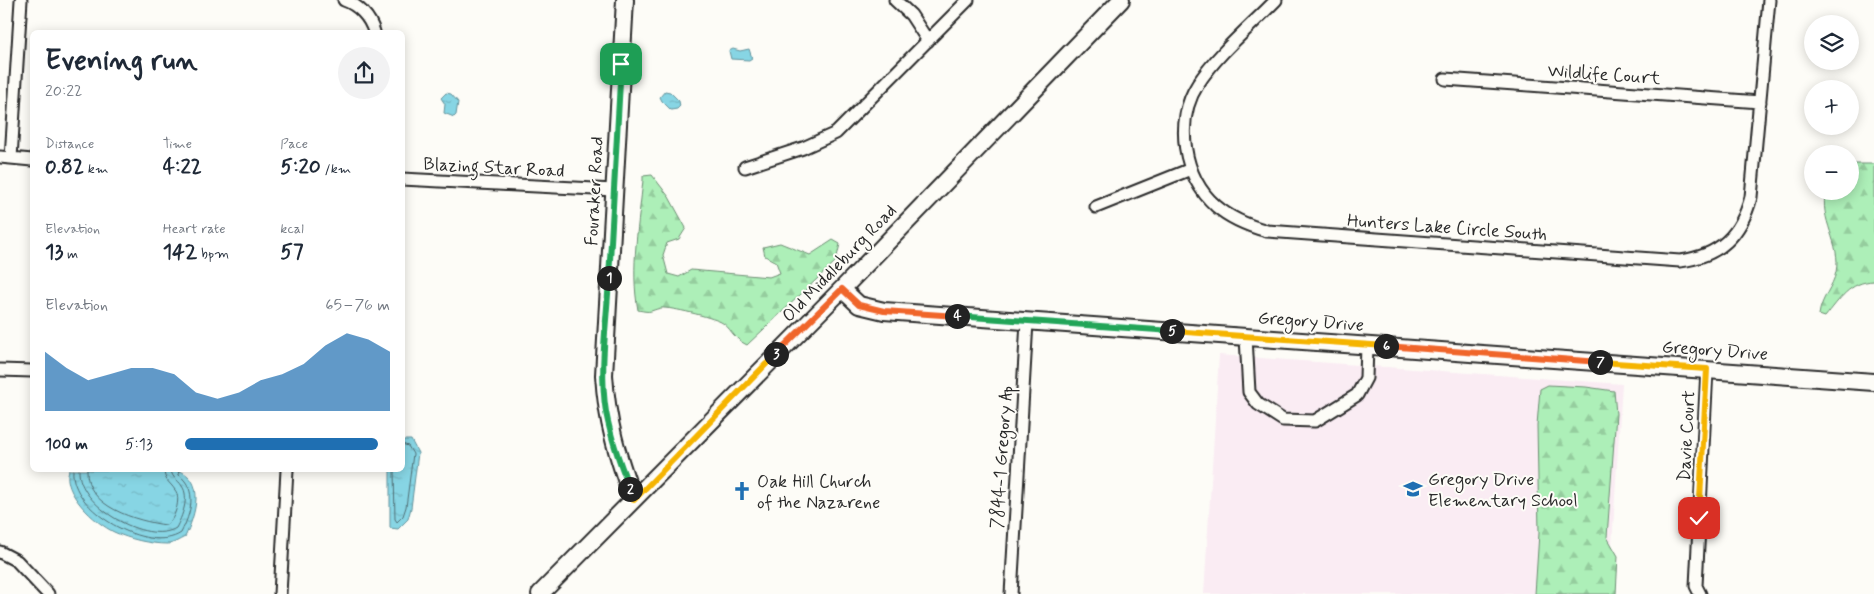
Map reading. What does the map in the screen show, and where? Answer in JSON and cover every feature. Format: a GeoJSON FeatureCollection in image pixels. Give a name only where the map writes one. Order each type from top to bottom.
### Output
{"type":"FeatureCollection","features":[{"type":"Feature","properties":{"kind":"main road","name":"Fouraker Road"},"geometry":{"type":"LineString","coordinates":[[625,0],[604,375],[606,411],[616,452],[634,500]]}},
{"type":"Feature","properties":{"kind":"main road","name":"Old Middleburg Road"},"geometry":{"type":"LineString","coordinates":[[540,594],[842,289],[1121,0]]}},
{"type":"Feature","properties":{"kind":"main road","name":"Gregory Drive"},"geometry":{"type":"LineString","coordinates":[[842,289],[859,305],[884,311],[1874,382]]}},
{"type":"Feature","properties":{"kind":"street"},"geometry":{"type":"LineString","coordinates":[[21,0],[5,157],[30,160]]}},
{"type":"Feature","properties":{"kind":"street"},"geometry":{"type":"LineString","coordinates":[[344,0],[355,5],[366,15],[373,30]]}},
{"type":"Feature","properties":{"kind":"street"},"geometry":{"type":"LineString","coordinates":[[895,0],[911,15],[928,40]]}},
{"type":"Feature","properties":{"kind":"street"},"geometry":{"type":"LineString","coordinates":[[745,167],[803,148],[836,133],[968,0]]}},
{"type":"Feature","properties":{"kind":"street","name":"Hunters Lake Circle South"},"geometry":{"type":"LineString","coordinates":[[1276,0],[1206,73],[1197,85],[1190,100],[1185,126],[1185,149],[1199,186],[1215,205],[1231,217],[1267,231],[1680,261],[1706,255],[1723,245],[1734,235],[1746,216],[1751,197],[1760,102]]}},
{"type":"Feature","properties":{"kind":"street"},"geometry":{"type":"LineString","coordinates":[[1760,102],[1769,0]]}},
{"type":"Feature","properties":{"kind":"street","name":"Wildlife Court"},"geometry":{"type":"LineString","coordinates":[[1445,79],[1760,102]]}},
{"type":"Feature","properties":{"kind":"street"},"geometry":{"type":"LineString","coordinates":[[1096,208],[1191,169]]}},
{"type":"Feature","properties":{"kind":"street","name":"Blazing Star Road"},"geometry":{"type":"LineString","coordinates":[[405,179],[614,190]]}},
{"type":"Feature","properties":{"kind":"street","name":"7844-1 Gregory Ap"},"geometry":{"type":"LineString","coordinates":[[1010,594],[1027,322]]}},
{"type":"Feature","properties":{"kind":"street"},"geometry":{"type":"LineString","coordinates":[[1246,337],[1249,392],[1258,404],[1283,420],[1315,422],[1357,395],[1366,378],[1367,345]]}},
{"type":"Feature","properties":{"kind":"street","name":"Davie Court"},"geometry":{"type":"LineString","coordinates":[[1700,594],[1696,586],[1707,369]]}},
{"type":"Feature","properties":{"kind":"street"},"geometry":{"type":"LineString","coordinates":[[0,370],[30,371]]}},
{"type":"Feature","properties":{"kind":"street"},"geometry":{"type":"LineString","coordinates":[[280,594],[287,472]]}},
{"type":"Feature","properties":{"kind":"street"},"geometry":{"type":"LineString","coordinates":[[0,552],[17,561],[48,594]]}},
{"type":"Feature","properties":{"kind":"shaded area","name":"Gregory Drive Elementary School"},"geometry":{"type":"Polygon","coordinates":[[[1219,355],[1622,384],[1609,594],[1204,594],[1219,355]]]}},
{"type":"Feature","properties":{"kind":"green space"},"geometry":{"type":"Polygon","coordinates":[[[1859,164],[1874,164],[1874,281],[1865,282],[1851,288],[1825,317],[1819,315],[1820,309],[1836,272],[1837,262],[1824,201],[1859,200],[1859,164]]]}},
{"type":"Feature","properties":{"kind":"green space"},"geometry":{"type":"Polygon","coordinates":[[[652,175],[669,197],[686,228],[679,239],[667,243],[663,255],[668,274],[679,277],[691,270],[769,277],[780,273],[776,262],[765,256],[763,247],[780,243],[810,255],[833,240],[840,244],[836,261],[747,345],[738,339],[724,324],[709,318],[666,308],[648,311],[638,310],[635,261],[643,176],[652,175]]]}},
{"type":"Feature","properties":{"kind":"green space"},"geometry":{"type":"Polygon","coordinates":[[[1548,385],[1614,391],[1616,414],[1607,537],[1618,556],[1616,594],[1535,594],[1539,533],[1537,425],[1540,389],[1548,385]]]}},
{"type":"Feature","properties":{"kind":"water"},"geometry":{"type":"Polygon","coordinates":[[[733,49],[740,51],[749,49],[752,58],[749,60],[731,59],[729,51],[733,49]]]}},
{"type":"Feature","properties":{"kind":"water"},"geometry":{"type":"Polygon","coordinates":[[[665,91],[670,92],[679,101],[680,106],[677,109],[671,110],[662,101],[660,97],[665,91]]]}},
{"type":"Feature","properties":{"kind":"water"},"geometry":{"type":"Polygon","coordinates":[[[446,93],[451,94],[458,102],[454,117],[444,113],[445,104],[441,98],[446,93]]]}},
{"type":"Feature","properties":{"kind":"water"},"geometry":{"type":"Polygon","coordinates":[[[405,440],[411,440],[418,453],[411,508],[408,519],[398,529],[390,528],[390,472],[405,472],[405,440]]]}},
{"type":"Feature","properties":{"kind":"water"},"geometry":{"type":"Polygon","coordinates":[[[69,472],[181,472],[192,481],[196,499],[195,509],[185,537],[169,544],[154,543],[140,541],[114,532],[98,522],[81,506],[70,488],[69,472]]]}},
{"type":"Feature","properties":{"kind":"place","name":"Gregory Drive Elementary School"},"geometry":{"type":"Point","coordinates":[1413,489]}},
{"type":"Feature","properties":{"kind":"place","name":"Oak Hill Church of the Nazarene"},"geometry":{"type":"Point","coordinates":[742,491]}},
{"type":"Feature","properties":{"kind":"route"},"geometry":{"type":"LineString","coordinates":[[621,64],[604,375],[606,411],[616,452],[634,500],[724,406],[842,289],[859,305],[884,311],[1707,369],[1699,518]]}}]}
